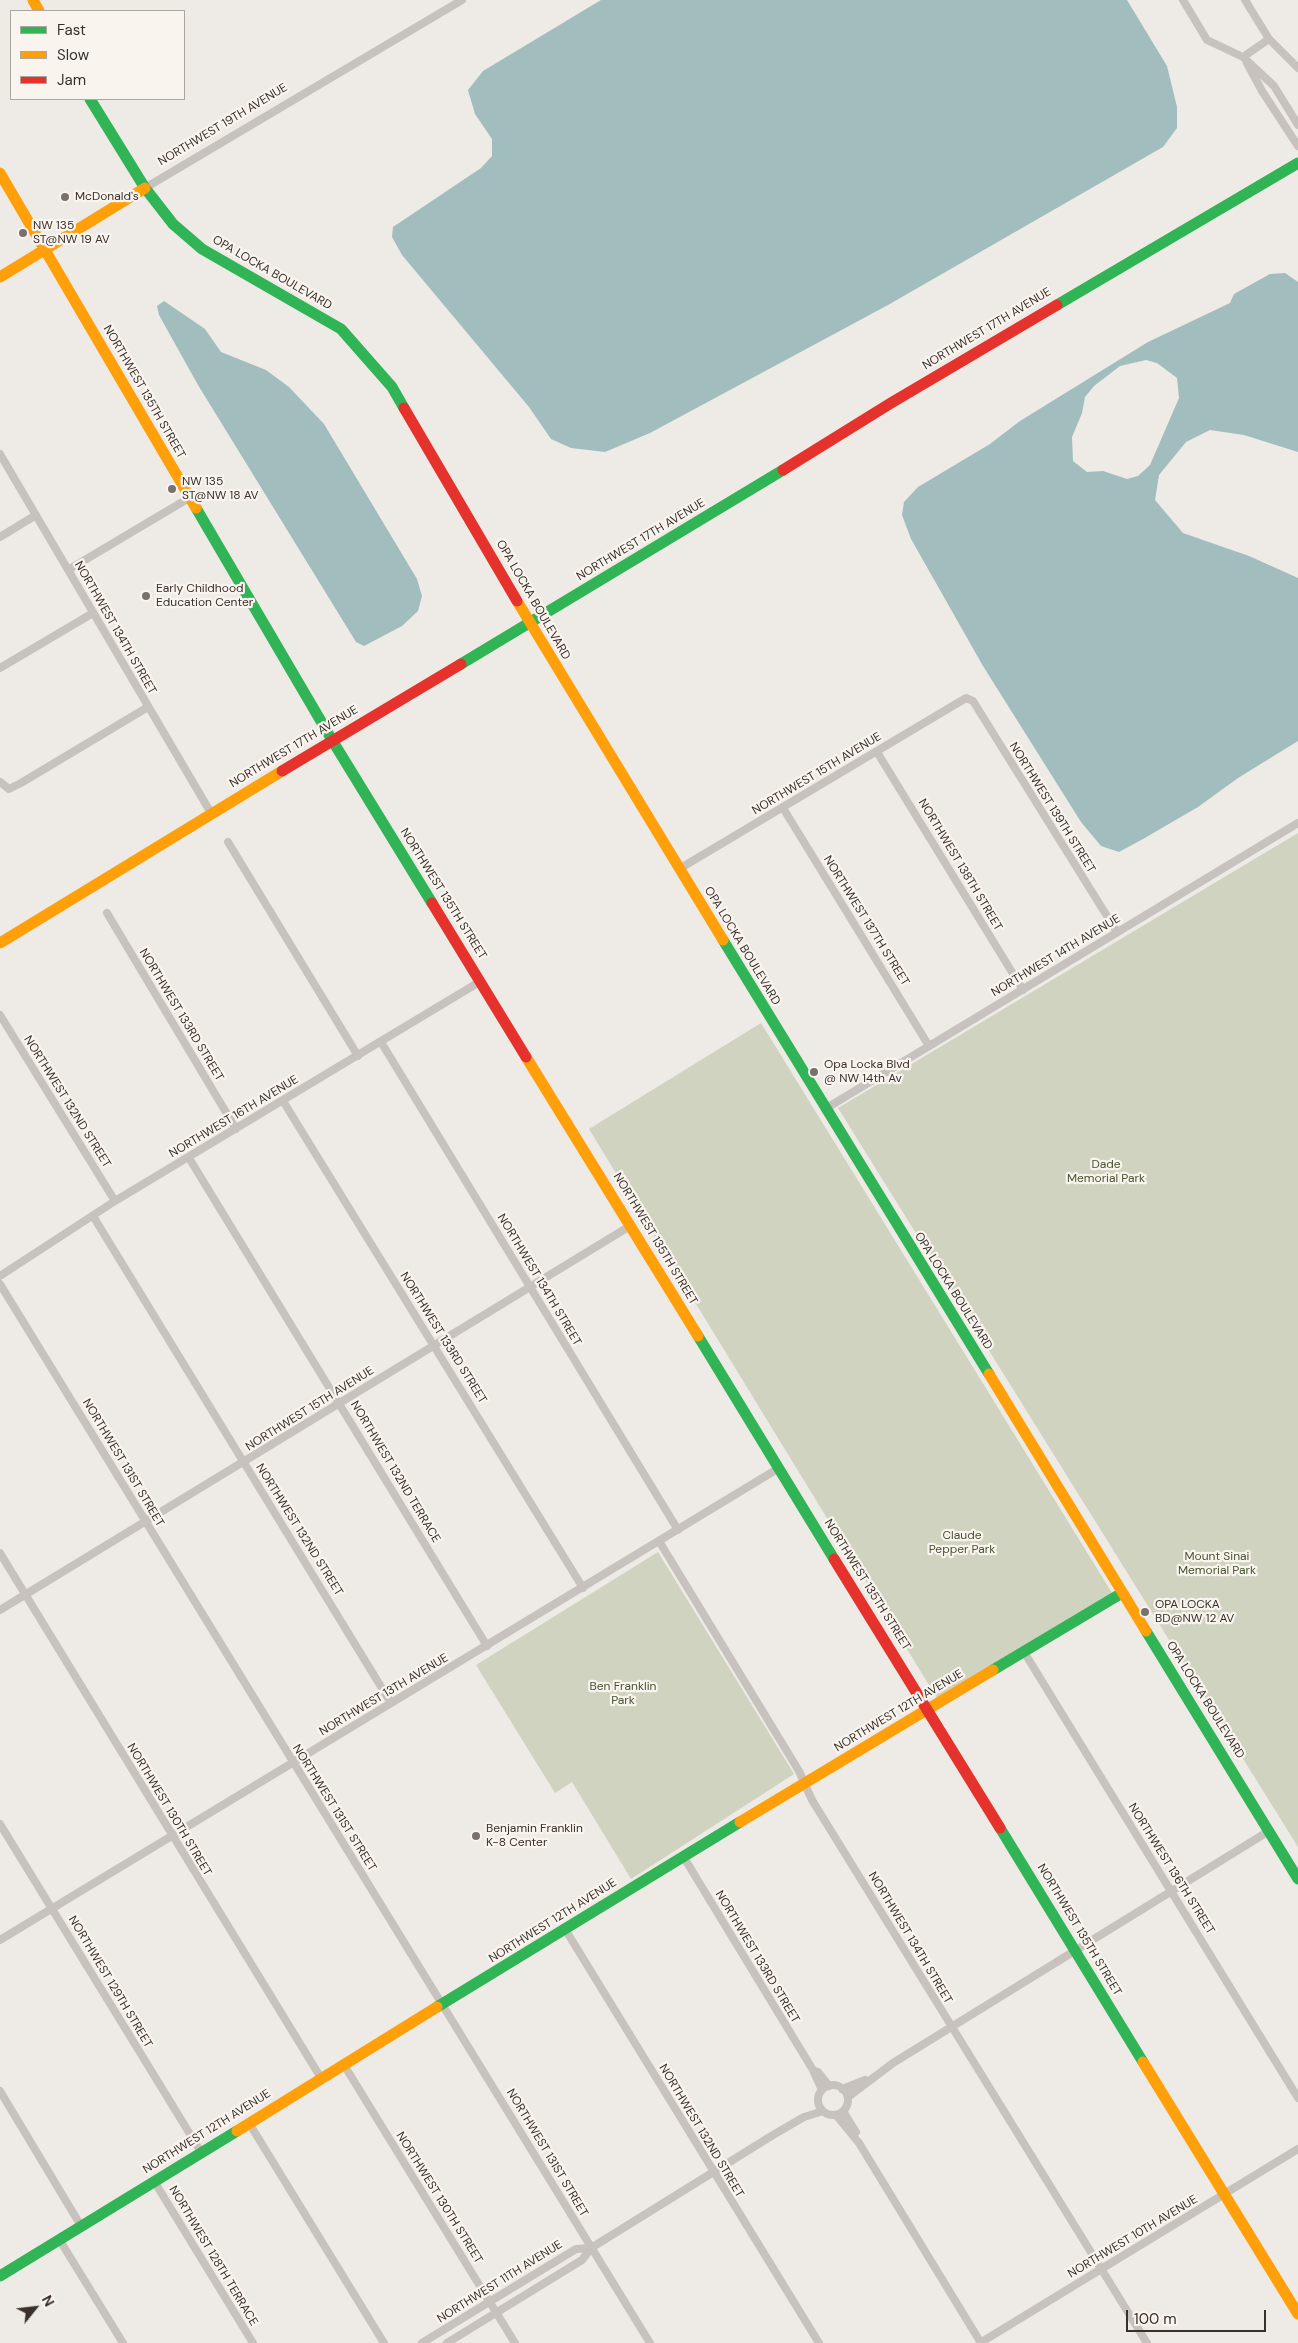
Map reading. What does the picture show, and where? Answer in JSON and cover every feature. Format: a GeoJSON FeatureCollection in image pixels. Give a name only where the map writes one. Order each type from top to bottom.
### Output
{"type":"FeatureCollection","features":[{"type":"Feature","properties":{"kind":"main road","name":"OPA LOCKA BOULEVARD"},"geometry":{"type":"LineString","coordinates":[[91,100],[145,188],[173,224],[202,249],[341,329],[392,387],[530,622],[679,869],[1298,1879]]}},
{"type":"Feature","properties":{"kind":"main road","name":"NORTHWEST 17TH AVENUE"},"geometry":{"type":"LineString","coordinates":[[0,942],[332,740],[707,517],[1052,306],[1298,163]]}},
{"type":"Feature","properties":{"kind":"main road","name":"NORTHWEST 135TH STREET"},"geometry":{"type":"LineString","coordinates":[[0,172],[332,740],[1298,2314]]}},
{"type":"Feature","properties":{"kind":"main road","name":"NORTHWEST 19TH AVENUE"},"geometry":{"type":"LineString","coordinates":[[0,277],[145,188]]}},
{"type":"Feature","properties":{"kind":"main road","name":"NORTHWEST 12TH AVENUE"},"geometry":{"type":"LineString","coordinates":[[0,2276],[683,1856],[1122,1593]]}},
{"type":"Feature","properties":{"kind":"street","name":"NORTHWEST 19TH AVENUE"},"geometry":{"type":"LineString","coordinates":[[145,188],[462,0]]}},
{"type":"Feature","properties":{"kind":"street"},"geometry":{"type":"LineString","coordinates":[[1183,0],[1207,40],[1243,56],[1274,86],[1298,125]]}},
{"type":"Feature","properties":{"kind":"street"},"geometry":{"type":"LineString","coordinates":[[1245,0],[1269,39],[1298,68]]}},
{"type":"Feature","properties":{"kind":"street"},"geometry":{"type":"LineString","coordinates":[[1243,56],[1269,39]]}},
{"type":"Feature","properties":{"kind":"street"},"geometry":{"type":"LineString","coordinates":[[1243,56],[1262,91],[1298,146]]}},
{"type":"Feature","properties":{"kind":"street","name":"NORTHWEST 134TH STREET"},"geometry":{"type":"LineString","coordinates":[[0,454],[211,813]]}},
{"type":"Feature","properties":{"kind":"street"},"geometry":{"type":"LineString","coordinates":[[68,570],[189,498]]}},
{"type":"Feature","properties":{"kind":"street"},"geometry":{"type":"LineString","coordinates":[[0,537],[36,515]]}},
{"type":"Feature","properties":{"kind":"street"},"geometry":{"type":"LineString","coordinates":[[0,668],[93,612]]}},
{"type":"Feature","properties":{"kind":"street","name":"NORTHWEST 15TH AVENUE"},"geometry":{"type":"LineString","coordinates":[[679,869],[966,698]]}},
{"type":"Feature","properties":{"kind":"street","name":"NORTHWEST 139TH STREET"},"geometry":{"type":"LineString","coordinates":[[966,698],[973,701],[1116,932]]}},
{"type":"Feature","properties":{"kind":"street"},"geometry":{"type":"LineString","coordinates":[[0,782],[9,789],[148,707]]}},
{"type":"Feature","properties":{"kind":"street","name":"NORTHWEST 138TH STREET"},"geometry":{"type":"LineString","coordinates":[[877,752],[1023,990]]}},
{"type":"Feature","properties":{"kind":"street","name":"NORTHWEST 137TH STREET"},"geometry":{"type":"LineString","coordinates":[[783,808],[930,1046]]}},
{"type":"Feature","properties":{"kind":"street","name":"NORTHWEST 14TH AVENUE"},"geometry":{"type":"LineString","coordinates":[[825,1109],[1298,823]]}},
{"type":"Feature","properties":{"kind":"street"},"geometry":{"type":"LineString","coordinates":[[228,842],[358,1056]]}},
{"type":"Feature","properties":{"kind":"street","name":"NORTHWEST 133RD STREET"},"geometry":{"type":"LineString","coordinates":[[107,912],[236,1129]]}},
{"type":"Feature","properties":{"kind":"street","name":"NORTHWEST 16TH AVENUE"},"geometry":{"type":"LineString","coordinates":[[0,1276],[115,1201],[481,981]]}},
{"type":"Feature","properties":{"kind":"street","name":"NORTHWEST 132ND STREET"},"geometry":{"type":"LineString","coordinates":[[0,1015],[115,1201]]}},
{"type":"Feature","properties":{"kind":"street","name":"NORTHWEST 134TH STREET"},"geometry":{"type":"LineString","coordinates":[[381,1042],[678,1530]]}},
{"type":"Feature","properties":{"kind":"street","name":"NORTHWEST 133RD STREET"},"geometry":{"type":"LineString","coordinates":[[283,1101],[583,1588]]}},
{"type":"Feature","properties":{"kind":"street","name":"NORTHWEST 132ND TERRACE"},"geometry":{"type":"LineString","coordinates":[[189,1158],[487,1646]]}},
{"type":"Feature","properties":{"kind":"street","name":"NORTHWEST 132ND STREET"},"geometry":{"type":"LineString","coordinates":[[93,1216],[391,1703]]}},
{"type":"Feature","properties":{"kind":"street","name":"NORTHWEST 15TH AVENUE"},"geometry":{"type":"LineString","coordinates":[[0,1610],[630,1226]]}},
{"type":"Feature","properties":{"kind":"street","name":"NORTHWEST 131ST STREET"},"geometry":{"type":"LineString","coordinates":[[0,1284],[650,2343]]}},
{"type":"Feature","properties":{"kind":"street","name":"NORTHWEST 13TH AVENUE"},"geometry":{"type":"LineString","coordinates":[[0,1940],[779,1468]]}},
{"type":"Feature","properties":{"kind":"street","name":"NORTHWEST 134TH STREET"},"geometry":{"type":"LineString","coordinates":[[659,1542],[951,2026],[1148,2343]]}},
{"type":"Feature","properties":{"kind":"street","name":"NORTHWEST 130TH STREET"},"geometry":{"type":"LineString","coordinates":[[0,1553],[321,2078]]}},
{"type":"Feature","properties":{"kind":"street","name":"NORTHWEST 136TH STREET"},"geometry":{"type":"LineString","coordinates":[[1024,1652],[1298,2098]]}},
{"type":"Feature","properties":{"kind":"street","name":"NORTHWEST 129TH STREET"},"geometry":{"type":"LineString","coordinates":[[0,1824],[200,2152]]}},
{"type":"Feature","properties":{"kind":"street"},"geometry":{"type":"LineString","coordinates":[[848,2097],[872,2078],[951,2026],[1269,1831]]}},
{"type":"Feature","properties":{"kind":"street","name":"NORTHWEST 133RD STREET"},"geometry":{"type":"LineString","coordinates":[[683,1856],[813,2070],[818,2072],[825,2088]]}},
{"type":"Feature","properties":{"kind":"street","name":"NORTHWEST 132ND STREET"},"geometry":{"type":"LineString","coordinates":[[565,1929],[820,2343]]}},
{"type":"Feature","properties":{"kind":"street","name":"NORTHWEST 130TH STREET"},"geometry":{"type":"LineString","coordinates":[[344,2065],[515,2343]]}},
{"type":"Feature","properties":{"kind":"street"},"geometry":{"type":"LineString","coordinates":[[872,2078],[842,2088],[825,2088],[819,2103],[823,2111],[840,2113],[856,2132],[859,2143],[980,2343]]}},
{"type":"Feature","properties":{"kind":"street"},"geometry":{"type":"LineString","coordinates":[[840,2113],[847,2104],[848,2097],[842,2088]]}},
{"type":"Feature","properties":{"kind":"street"},"geometry":{"type":"LineString","coordinates":[[0,2091],[80,2226]]}},
{"type":"Feature","properties":{"kind":"street","name":"NORTHWEST 11TH AVENUE"},"geometry":{"type":"LineString","coordinates":[[447,2343],[582,2260],[591,2248],[804,2117],[819,2103]]}},
{"type":"Feature","properties":{"kind":"street","name":"NORTHWEST 11TH AVENUE"},"geometry":{"type":"LineString","coordinates":[[804,2117],[823,2111]]}},
{"type":"Feature","properties":{"kind":"street"},"geometry":{"type":"LineString","coordinates":[[249,2123],[384,2343]]}},
{"type":"Feature","properties":{"kind":"street","name":"NORTHWEST 10TH AVENUE"},"geometry":{"type":"LineString","coordinates":[[980,2343],[1298,2150]]}},
{"type":"Feature","properties":{"kind":"street","name":"NORTHWEST 128TH TERRACE"},"geometry":{"type":"LineString","coordinates":[[154,2181],[253,2343]]}},
{"type":"Feature","properties":{"kind":"street"},"geometry":{"type":"LineString","coordinates":[[59,2239],[123,2343]]}},
{"type":"Feature","properties":{"kind":"street","name":"NORTHWEST 11TH AVENUE"},"geometry":{"type":"LineString","coordinates":[[422,2343],[576,2249],[591,2248]]}},
{"type":"Feature","properties":{"kind":"green space","name":"Dade Memorial Park"},"geometry":{"type":"Polygon","coordinates":[[[1298,833],[1298,1847],[838,1108],[1298,833]]]}},
{"type":"Feature","properties":{"kind":"green space","name":"Claude Pepper Park"},"geometry":{"type":"Polygon","coordinates":[[[761,1023],[1112,1593],[937,1698],[589,1129],[761,1023]]]}},
{"type":"Feature","properties":{"kind":"green space","name":"Ben Franklin Park"},"geometry":{"type":"Polygon","coordinates":[[[658,1552],[794,1774],[631,1879],[572,1782],[555,1793],[476,1665],[658,1552]]]}},
{"type":"Feature","properties":{"kind":"water"},"geometry":{"type":"Polygon","coordinates":[[[601,0],[1127,0],[1167,66],[1177,107],[1177,128],[1163,147],[888,305],[650,433],[605,452],[571,448],[551,439],[529,407],[402,255],[392,237],[393,227],[481,168],[492,156],[492,139],[475,114],[468,90],[483,71],[601,0]]]}},
{"type":"Feature","properties":{"kind":"water"},"geometry":{"type":"Polygon","coordinates":[[[1285,273],[1298,282],[1298,452],[1244,435],[1210,430],[1186,442],[1159,475],[1155,500],[1183,533],[1249,556],[1298,578],[1298,741],[1238,778],[1198,807],[1119,852],[1101,846],[1081,822],[983,666],[911,539],[902,515],[904,502],[918,487],[990,444],[1020,421],[1148,342],[1230,303],[1234,294],[1270,274],[1285,273]],[[1146,360],[1120,366],[1094,386],[1085,397],[1082,413],[1072,437],[1073,461],[1087,472],[1103,471],[1127,479],[1138,476],[1150,465],[1179,398],[1177,378],[1157,363],[1146,360]]]}},
{"type":"Feature","properties":{"kind":"water"},"geometry":{"type":"Polygon","coordinates":[[[164,301],[205,329],[221,352],[266,370],[289,387],[324,424],[417,579],[422,596],[418,611],[402,626],[364,646],[356,642],[198,385],[159,315],[157,306],[164,301]]]}},
{"type":"Feature","properties":{"kind":"traffic: fast"},"geometry":{"type":"LineString","coordinates":[[91,100],[145,188],[173,224],[202,249],[341,329],[392,387],[404,408]]}},
{"type":"Feature","properties":{"kind":"traffic: fast"},"geometry":{"type":"LineString","coordinates":[[1057,305],[1298,163]]}},
{"type":"Feature","properties":{"kind":"traffic: fast"},"geometry":{"type":"LineString","coordinates":[[461,664],[783,470]]}},
{"type":"Feature","properties":{"kind":"traffic: fast"},"geometry":{"type":"LineString","coordinates":[[196,508],[332,740],[432,903]]}},
{"type":"Feature","properties":{"kind":"traffic: fast"},"geometry":{"type":"LineString","coordinates":[[723,940],[989,1374]]}},
{"type":"Feature","properties":{"kind":"traffic: fast"},"geometry":{"type":"LineString","coordinates":[[698,1336],[834,1559]]}},
{"type":"Feature","properties":{"kind":"traffic: fast"},"geometry":{"type":"LineString","coordinates":[[993,1670],[1122,1593]]}},
{"type":"Feature","properties":{"kind":"traffic: fast"},"geometry":{"type":"LineString","coordinates":[[1146,1631],[1298,1879]]}},
{"type":"Feature","properties":{"kind":"traffic: fast"},"geometry":{"type":"LineString","coordinates":[[437,2007],[740,1822]]}},
{"type":"Feature","properties":{"kind":"traffic: fast"},"geometry":{"type":"LineString","coordinates":[[1000,1828],[1143,2062]]}},
{"type":"Feature","properties":{"kind":"traffic: fast"},"geometry":{"type":"LineString","coordinates":[[0,2276],[237,2131]]}},
{"type":"Feature","properties":{"kind":"traffic: slow"},"geometry":{"type":"LineString","coordinates":[[33,0],[38,10]]}},
{"type":"Feature","properties":{"kind":"traffic: slow"},"geometry":{"type":"LineString","coordinates":[[0,173],[196,508]]}},
{"type":"Feature","properties":{"kind":"traffic: slow"},"geometry":{"type":"LineString","coordinates":[[0,277],[145,188]]}},
{"type":"Feature","properties":{"kind":"traffic: slow"},"geometry":{"type":"LineString","coordinates":[[517,601],[723,940]]}},
{"type":"Feature","properties":{"kind":"traffic: slow"},"geometry":{"type":"LineString","coordinates":[[0,943],[282,771]]}},
{"type":"Feature","properties":{"kind":"traffic: slow"},"geometry":{"type":"LineString","coordinates":[[526,1057],[698,1336]]}},
{"type":"Feature","properties":{"kind":"traffic: slow"},"geometry":{"type":"LineString","coordinates":[[989,1374],[1146,1631]]}},
{"type":"Feature","properties":{"kind":"traffic: slow"},"geometry":{"type":"LineString","coordinates":[[740,1822],[993,1670]]}},
{"type":"Feature","properties":{"kind":"traffic: slow"},"geometry":{"type":"LineString","coordinates":[[237,2131],[437,2007]]}},
{"type":"Feature","properties":{"kind":"traffic: slow"},"geometry":{"type":"LineString","coordinates":[[1143,2062],[1298,2314]]}},
{"type":"Feature","properties":{"kind":"traffic: jam"},"geometry":{"type":"LineString","coordinates":[[783,470],[891,403],[1057,305]]}},
{"type":"Feature","properties":{"kind":"traffic: jam"},"geometry":{"type":"LineString","coordinates":[[404,408],[517,601]]}},
{"type":"Feature","properties":{"kind":"traffic: jam"},"geometry":{"type":"LineString","coordinates":[[282,771],[461,664]]}},
{"type":"Feature","properties":{"kind":"traffic: jam"},"geometry":{"type":"LineString","coordinates":[[432,903],[526,1057]]}},
{"type":"Feature","properties":{"kind":"traffic: jam"},"geometry":{"type":"LineString","coordinates":[[834,1559],[1000,1828]]}},
{"type":"Feature","properties":{"kind":"place","name":"McDonald's"},"geometry":{"type":"Point","coordinates":[65,197]}},
{"type":"Feature","properties":{"kind":"place","name":"NW 135 ST@NW 19 AV"},"geometry":{"type":"Point","coordinates":[23,233]}},
{"type":"Feature","properties":{"kind":"place","name":"NW 135 ST@NW 18 AV"},"geometry":{"type":"Point","coordinates":[172,489]}},
{"type":"Feature","properties":{"kind":"place","name":"Early Childhood Education Center"},"geometry":{"type":"Point","coordinates":[146,596]}},
{"type":"Feature","properties":{"kind":"place","name":"Opa Locka Blvd @ NW 14th Av"},"geometry":{"type":"Point","coordinates":[814,1072]}},
{"type":"Feature","properties":{"kind":"place","name":"OPA LOCKA BD@NW 12 AV"},"geometry":{"type":"Point","coordinates":[1145,1612]}},
{"type":"Feature","properties":{"kind":"place","name":"Benjamin Franklin K-8 Center"},"geometry":{"type":"Point","coordinates":[476,1836]}},
{"type":"Feature","properties":{"kind":"park label","name":"Mount Sinai Memorial Park"},"geometry":{"type":"Point","coordinates":[1217,1564]}}]}
